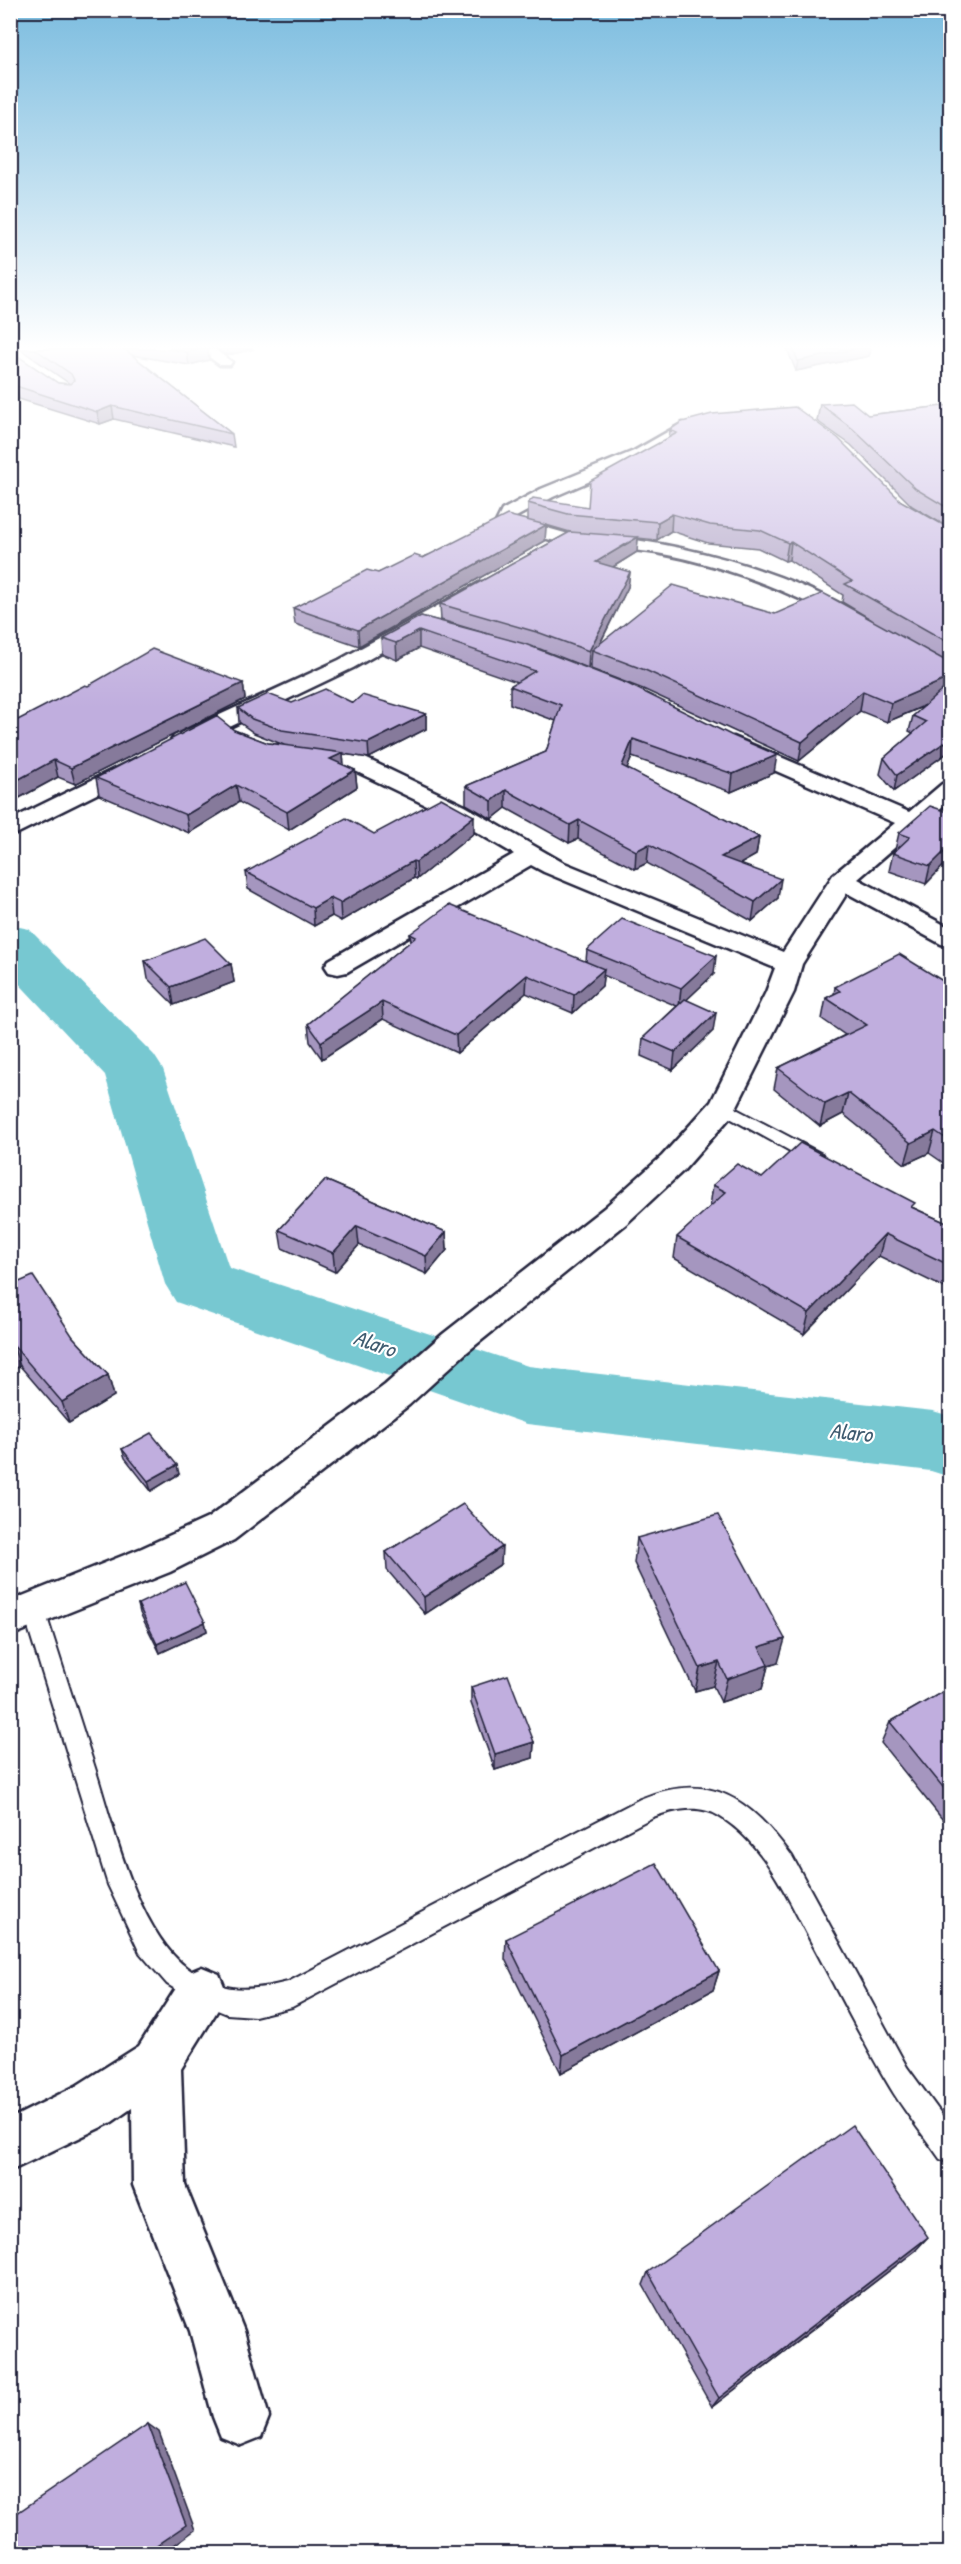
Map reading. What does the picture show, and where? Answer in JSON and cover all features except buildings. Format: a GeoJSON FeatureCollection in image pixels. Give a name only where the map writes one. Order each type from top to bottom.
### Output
{"type":"FeatureCollection","features":[{"type":"Feature","properties":{"kind":"street"},"geometry":{"type":"LineString","coordinates":[[606,469],[519,506],[508,514],[505,522],[566,539],[653,546],[740,569],[796,587],[870,628]]}},
{"type":"Feature","properties":{"kind":"street"},"geometry":{"type":"LineString","coordinates":[[539,555],[566,539]]}},
{"type":"Feature","properties":{"kind":"street"},"geometry":{"type":"LineString","coordinates":[[10,830],[220,721],[346,664],[499,578]]}},
{"type":"Feature","properties":{"kind":"street"},"geometry":{"type":"LineString","coordinates":[[419,623],[442,629]]}},
{"type":"Feature","properties":{"kind":"street"},"geometry":{"type":"LineString","coordinates":[[220,721],[245,740]]}},
{"type":"Feature","properties":{"kind":"street"},"geometry":{"type":"LineString","coordinates":[[718,736],[912,822]]}},
{"type":"Feature","properties":{"kind":"street"},"geometry":{"type":"LineString","coordinates":[[279,753],[357,763],[457,811],[553,867],[789,964]]}},
{"type":"Feature","properties":{"kind":"street"},"geometry":{"type":"LineString","coordinates":[[22,1615],[156,1560],[220,1529],[397,1395],[455,1343],[615,1216],[673,1163],[723,1107],[780,992],[789,964],[842,880],[951,789]]}},
{"type":"Feature","properties":{"kind":"street"},"geometry":{"type":"LineString","coordinates":[[338,966],[532,854]]}},
{"type":"Feature","properties":{"kind":"street"},"geometry":{"type":"LineString","coordinates":[[842,880],[949,935]]}},
{"type":"Feature","properties":{"kind":"street"},"geometry":{"type":"LineString","coordinates":[[10,2146],[94,2104],[156,2063],[202,1991]]}},
{"type":"Feature","properties":{"kind":"street"},"geometry":{"type":"LineString","coordinates":[[156,2063],[159,2185],[217,2331],[241,2417]]}},
{"type":"Feature","properties":{"kind":"lane"},"geometry":{"type":"LineString","coordinates":[[723,1107],[836,1168]]}},
{"type":"Feature","properties":{"kind":"lane"},"geometry":{"type":"LineString","coordinates":[[22,1615],[120,1885],[149,1944],[176,1975],[202,1991],[227,2001],[255,2003],[291,1994],[648,1807],[680,1798],[707,1799],[740,1815],[766,1840],[783,1865],[898,2076],[951,2149]]}},
{"type":"Feature","properties":{"kind":"waterway","name":"Alaro"},"geometry":{"type":"LineString","coordinates":[[10,941],[133,1069],[200,1284],[527,1395],[933,1441],[950,1447]]}}]}
